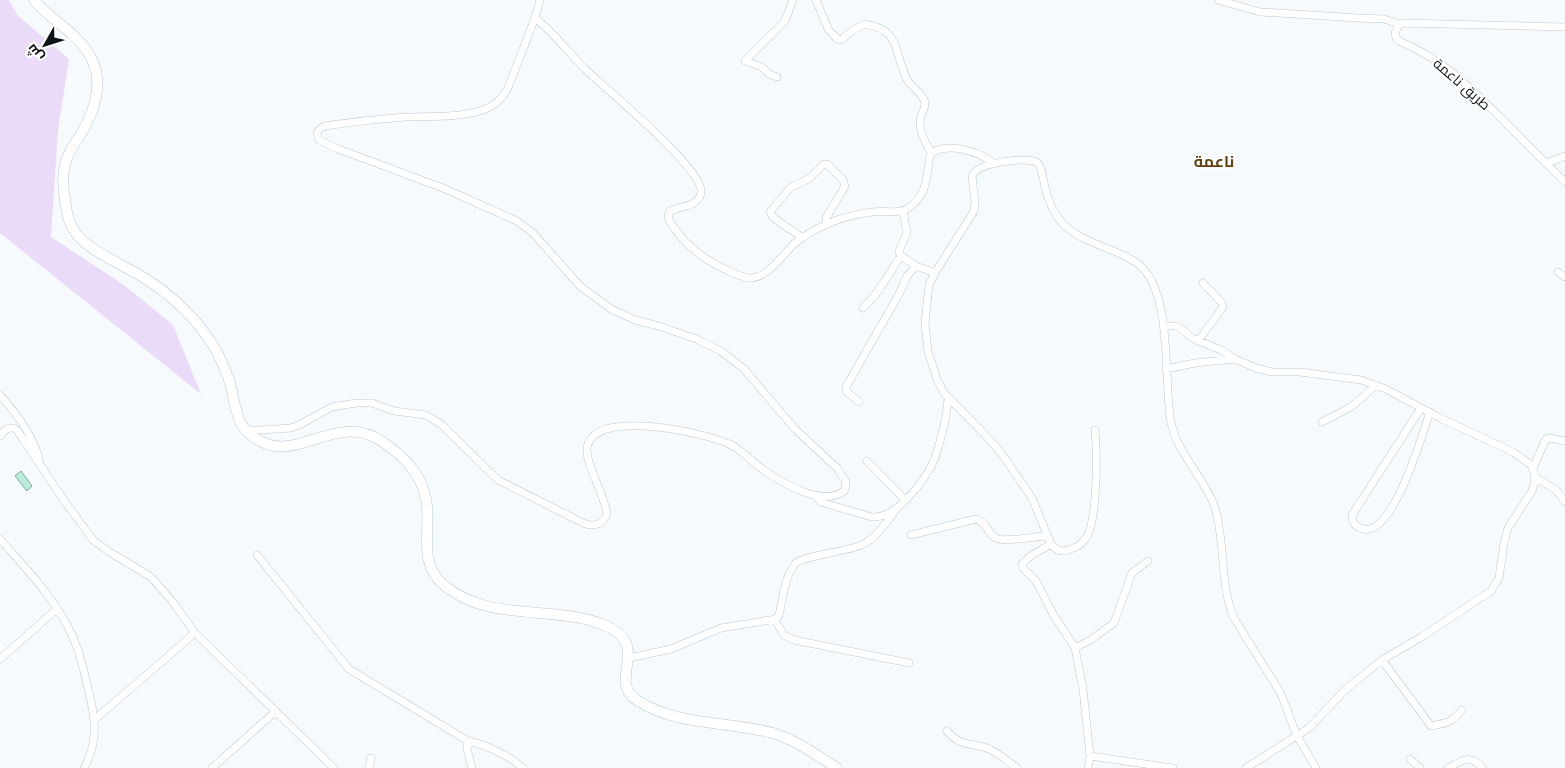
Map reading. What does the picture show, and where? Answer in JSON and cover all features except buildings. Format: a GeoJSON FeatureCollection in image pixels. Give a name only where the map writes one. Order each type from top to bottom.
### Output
{"type":"FeatureCollection","features":[{"type":"Feature","properties":{"kind":"street"},"geometry":{"type":"LineString","coordinates":[[34,0],[40,8],[77,39],[90,57],[96,72],[97,87],[91,112],[83,130],[71,149],[64,168],[64,196],[75,233],[87,244],[166,293],[198,326],[214,346],[224,368],[238,418],[244,430],[264,443],[280,447],[347,431],[362,431],[375,437],[402,456],[420,480],[427,505],[428,560],[434,574],[442,584],[460,597],[479,604],[513,611],[576,617],[608,626],[617,631],[624,638],[628,646],[629,658],[625,683],[631,696],[639,702],[662,712],[689,720],[761,731],[783,737],[800,745],[837,768]]}},
{"type":"Feature","properties":{"kind":"street"},"geometry":{"type":"LineString","coordinates":[[244,430],[290,428],[332,407],[356,403],[372,403],[394,411],[426,416],[442,425],[498,480],[591,526],[603,521],[607,514],[587,449],[598,434],[618,427],[659,427],[700,434],[740,450],[774,477],[814,495],[833,496],[845,490],[847,485],[843,475],[795,429],[744,369],[729,356],[696,339],[635,320],[611,310],[580,286],[533,233],[517,221],[443,188],[343,151],[319,140],[317,133],[324,126],[459,114],[475,112],[492,106],[502,98],[508,88],[540,0]]}},
{"type":"Feature","properties":{"kind":"street"},"geometry":{"type":"LineString","coordinates":[[777,77],[769,74],[762,67],[745,60],[785,21],[793,0]]}},
{"type":"Feature","properties":{"kind":"street"},"geometry":{"type":"LineString","coordinates":[[535,18],[597,80],[648,124],[693,174],[702,190],[700,197],[694,204],[670,212],[668,216],[683,240],[702,257],[734,273],[749,278],[772,266],[802,238],[826,224],[873,212],[903,211],[917,201],[927,182],[931,153],[924,139],[920,124],[925,101],[908,82],[892,38],[884,30],[865,24],[837,40],[828,29],[816,0]]}},
{"type":"Feature","properties":{"kind":"street"},"geometry":{"type":"LineString","coordinates":[[1218,0],[1260,12],[1384,18],[1400,24],[1565,27]]}},
{"type":"Feature","properties":{"kind":"street","name":"طريق ناعمة"},"geometry":{"type":"LineString","coordinates":[[1400,24],[1395,33],[1397,39],[1435,59],[1452,71],[1547,162],[1565,182]]}},
{"type":"Feature","properties":{"kind":"street"},"geometry":{"type":"LineString","coordinates":[[931,153],[942,148],[958,148],[986,158],[993,164]]}},
{"type":"Feature","properties":{"kind":"street"},"geometry":{"type":"LineString","coordinates":[[1547,162],[1565,156]]}},
{"type":"Feature","properties":{"kind":"street"},"geometry":{"type":"LineString","coordinates":[[1094,430],[1096,478],[1088,536],[1080,545],[1065,551],[1055,548],[1051,544],[1032,498],[991,441],[948,398],[941,388],[931,362],[925,323],[926,293],[934,273],[974,211],[976,202],[973,173],[993,164],[1011,161],[1037,162],[1041,168],[1046,190],[1054,211],[1064,225],[1081,236],[1134,262],[1143,269],[1150,280],[1157,298],[1163,326],[1170,417],[1174,434],[1210,497],[1217,515],[1220,526],[1225,586],[1231,612],[1281,694],[1297,736],[1316,768]]}},
{"type":"Feature","properties":{"kind":"street"},"geometry":{"type":"LineString","coordinates":[[802,238],[772,217],[770,212],[790,188],[810,178],[824,164],[827,164],[843,180],[845,186],[826,218],[826,224]]}},
{"type":"Feature","properties":{"kind":"street"},"geometry":{"type":"LineString","coordinates":[[903,211],[907,233],[899,250],[902,256],[916,266],[934,273]]}},
{"type":"Feature","properties":{"kind":"street"},"geometry":{"type":"LineString","coordinates":[[863,308],[876,294],[902,256]]}},
{"type":"Feature","properties":{"kind":"street"},"geometry":{"type":"LineString","coordinates":[[860,402],[847,392],[846,387],[899,294],[907,276],[916,266]]}},
{"type":"Feature","properties":{"kind":"street"},"geometry":{"type":"LineString","coordinates":[[1558,272],[1565,277]]}},
{"type":"Feature","properties":{"kind":"street"},"geometry":{"type":"LineString","coordinates":[[1198,341],[1223,307],[1222,303],[1202,283]]}},
{"type":"Feature","properties":{"kind":"street"},"geometry":{"type":"LineString","coordinates":[[1163,326],[1176,326],[1192,338],[1256,368],[1272,372],[1300,372],[1361,380],[1386,388],[1421,408],[1513,452],[1533,468],[1536,481],[1529,497],[1508,528],[1499,578],[1495,586],[1482,597],[1423,636],[1382,660],[1345,690],[1309,728],[1246,768]]}},
{"type":"Feature","properties":{"kind":"street"},"geometry":{"type":"LineString","coordinates":[[1166,369],[1195,363],[1235,359]]}},
{"type":"Feature","properties":{"kind":"street"},"geometry":{"type":"LineString","coordinates":[[1322,422],[1351,407],[1376,385]]}},
{"type":"Feature","properties":{"kind":"street"},"geometry":{"type":"LineString","coordinates":[[0,395],[30,436],[36,448],[41,466]]}},
{"type":"Feature","properties":{"kind":"street"},"geometry":{"type":"LineString","coordinates":[[629,658],[671,650],[721,628],[774,619],[779,615],[786,583],[797,562],[806,558],[854,548],[864,544],[876,534],[916,489],[934,460],[945,424],[948,398]]}},
{"type":"Feature","properties":{"kind":"street"},"geometry":{"type":"LineString","coordinates":[[1421,408],[1352,515],[1352,522],[1357,527],[1367,530],[1379,525],[1388,515],[1408,476],[1430,412]]}},
{"type":"Feature","properties":{"kind":"street"},"geometry":{"type":"LineString","coordinates":[[0,436],[6,429],[15,428],[93,540],[151,577],[172,601],[195,633],[334,768]]}},
{"type":"Feature","properties":{"kind":"street"},"geometry":{"type":"LineString","coordinates":[[1533,468],[1546,439],[1565,441]]}},
{"type":"Feature","properties":{"kind":"street"},"geometry":{"type":"LineString","coordinates":[[867,461],[905,500]]}},
{"type":"Feature","properties":{"kind":"street"},"geometry":{"type":"LineString","coordinates":[[1535,477],[1557,491],[1565,502]]}},
{"type":"Feature","properties":{"kind":"street"},"geometry":{"type":"LineString","coordinates":[[814,495],[821,502],[872,517],[877,517],[898,508]]}},
{"type":"Feature","properties":{"kind":"street"},"geometry":{"type":"LineString","coordinates":[[910,535],[976,519],[983,523],[992,535],[1000,540],[1047,536]]}},
{"type":"Feature","properties":{"kind":"street"},"geometry":{"type":"LineString","coordinates":[[0,539],[57,609],[70,630],[88,688],[94,720],[94,744],[84,768]]}},
{"type":"Feature","properties":{"kind":"street"},"geometry":{"type":"LineString","coordinates":[[1051,544],[1032,555],[1022,564],[1023,568],[1036,581],[1053,614],[1075,648],[1084,689],[1090,756],[1088,768]]}},
{"type":"Feature","properties":{"kind":"street"},"geometry":{"type":"LineString","coordinates":[[257,556],[349,668],[468,741],[478,743],[501,754],[515,761],[523,768]]}},
{"type":"Feature","properties":{"kind":"street"},"geometry":{"type":"LineString","coordinates":[[1075,648],[1092,639],[1114,623],[1132,573],[1148,560]]}},
{"type":"Feature","properties":{"kind":"street"},"geometry":{"type":"LineString","coordinates":[[0,659],[57,609]]}},
{"type":"Feature","properties":{"kind":"street"},"geometry":{"type":"LineString","coordinates":[[774,619],[784,635],[794,640],[909,663]]}},
{"type":"Feature","properties":{"kind":"street"},"geometry":{"type":"LineString","coordinates":[[94,720],[195,633]]}},
{"type":"Feature","properties":{"kind":"street"},"geometry":{"type":"LineString","coordinates":[[1382,660],[1431,726],[1445,724],[1453,720],[1462,710]]}},
{"type":"Feature","properties":{"kind":"street"},"geometry":{"type":"LineString","coordinates":[[212,768],[276,711]]}},
{"type":"Feature","properties":{"kind":"street"},"geometry":{"type":"LineString","coordinates":[[947,731],[956,739],[969,745],[984,747],[993,751],[1017,768]]}},
{"type":"Feature","properties":{"kind":"street"},"geometry":{"type":"LineString","coordinates":[[468,741],[472,768]]}},
{"type":"Feature","properties":{"kind":"street"},"geometry":{"type":"LineString","coordinates":[[1090,756],[1174,768]]}},
{"type":"Feature","properties":{"kind":"street"},"geometry":{"type":"LineString","coordinates":[[369,768],[371,758]]}},
{"type":"Feature","properties":{"kind":"street"},"geometry":{"type":"LineString","coordinates":[[1410,759],[1420,768]]}},
{"type":"Feature","properties":{"kind":"street"},"geometry":{"type":"LineString","coordinates":[[1448,768],[1459,762],[1471,759],[1476,761],[1482,768]]}},
{"type":"Feature","properties":{"kind":"shaded area"},"geometry":{"type":"Polygon","coordinates":[[[0,0],[9,0],[18,16],[69,59],[58,130],[51,237],[124,285],[173,325],[201,394],[0,233],[0,0]]]}},
{"type":"Feature","properties":{"kind":"shaded area"},"geometry":{"type":"Polygon","coordinates":[[[21,471],[32,486],[27,491],[15,476],[21,471]]]}},
{"type":"Feature","properties":{"kind":"district","name":"ناعمة"},"geometry":{"type":"Point","coordinates":[1214,161]}}]}
